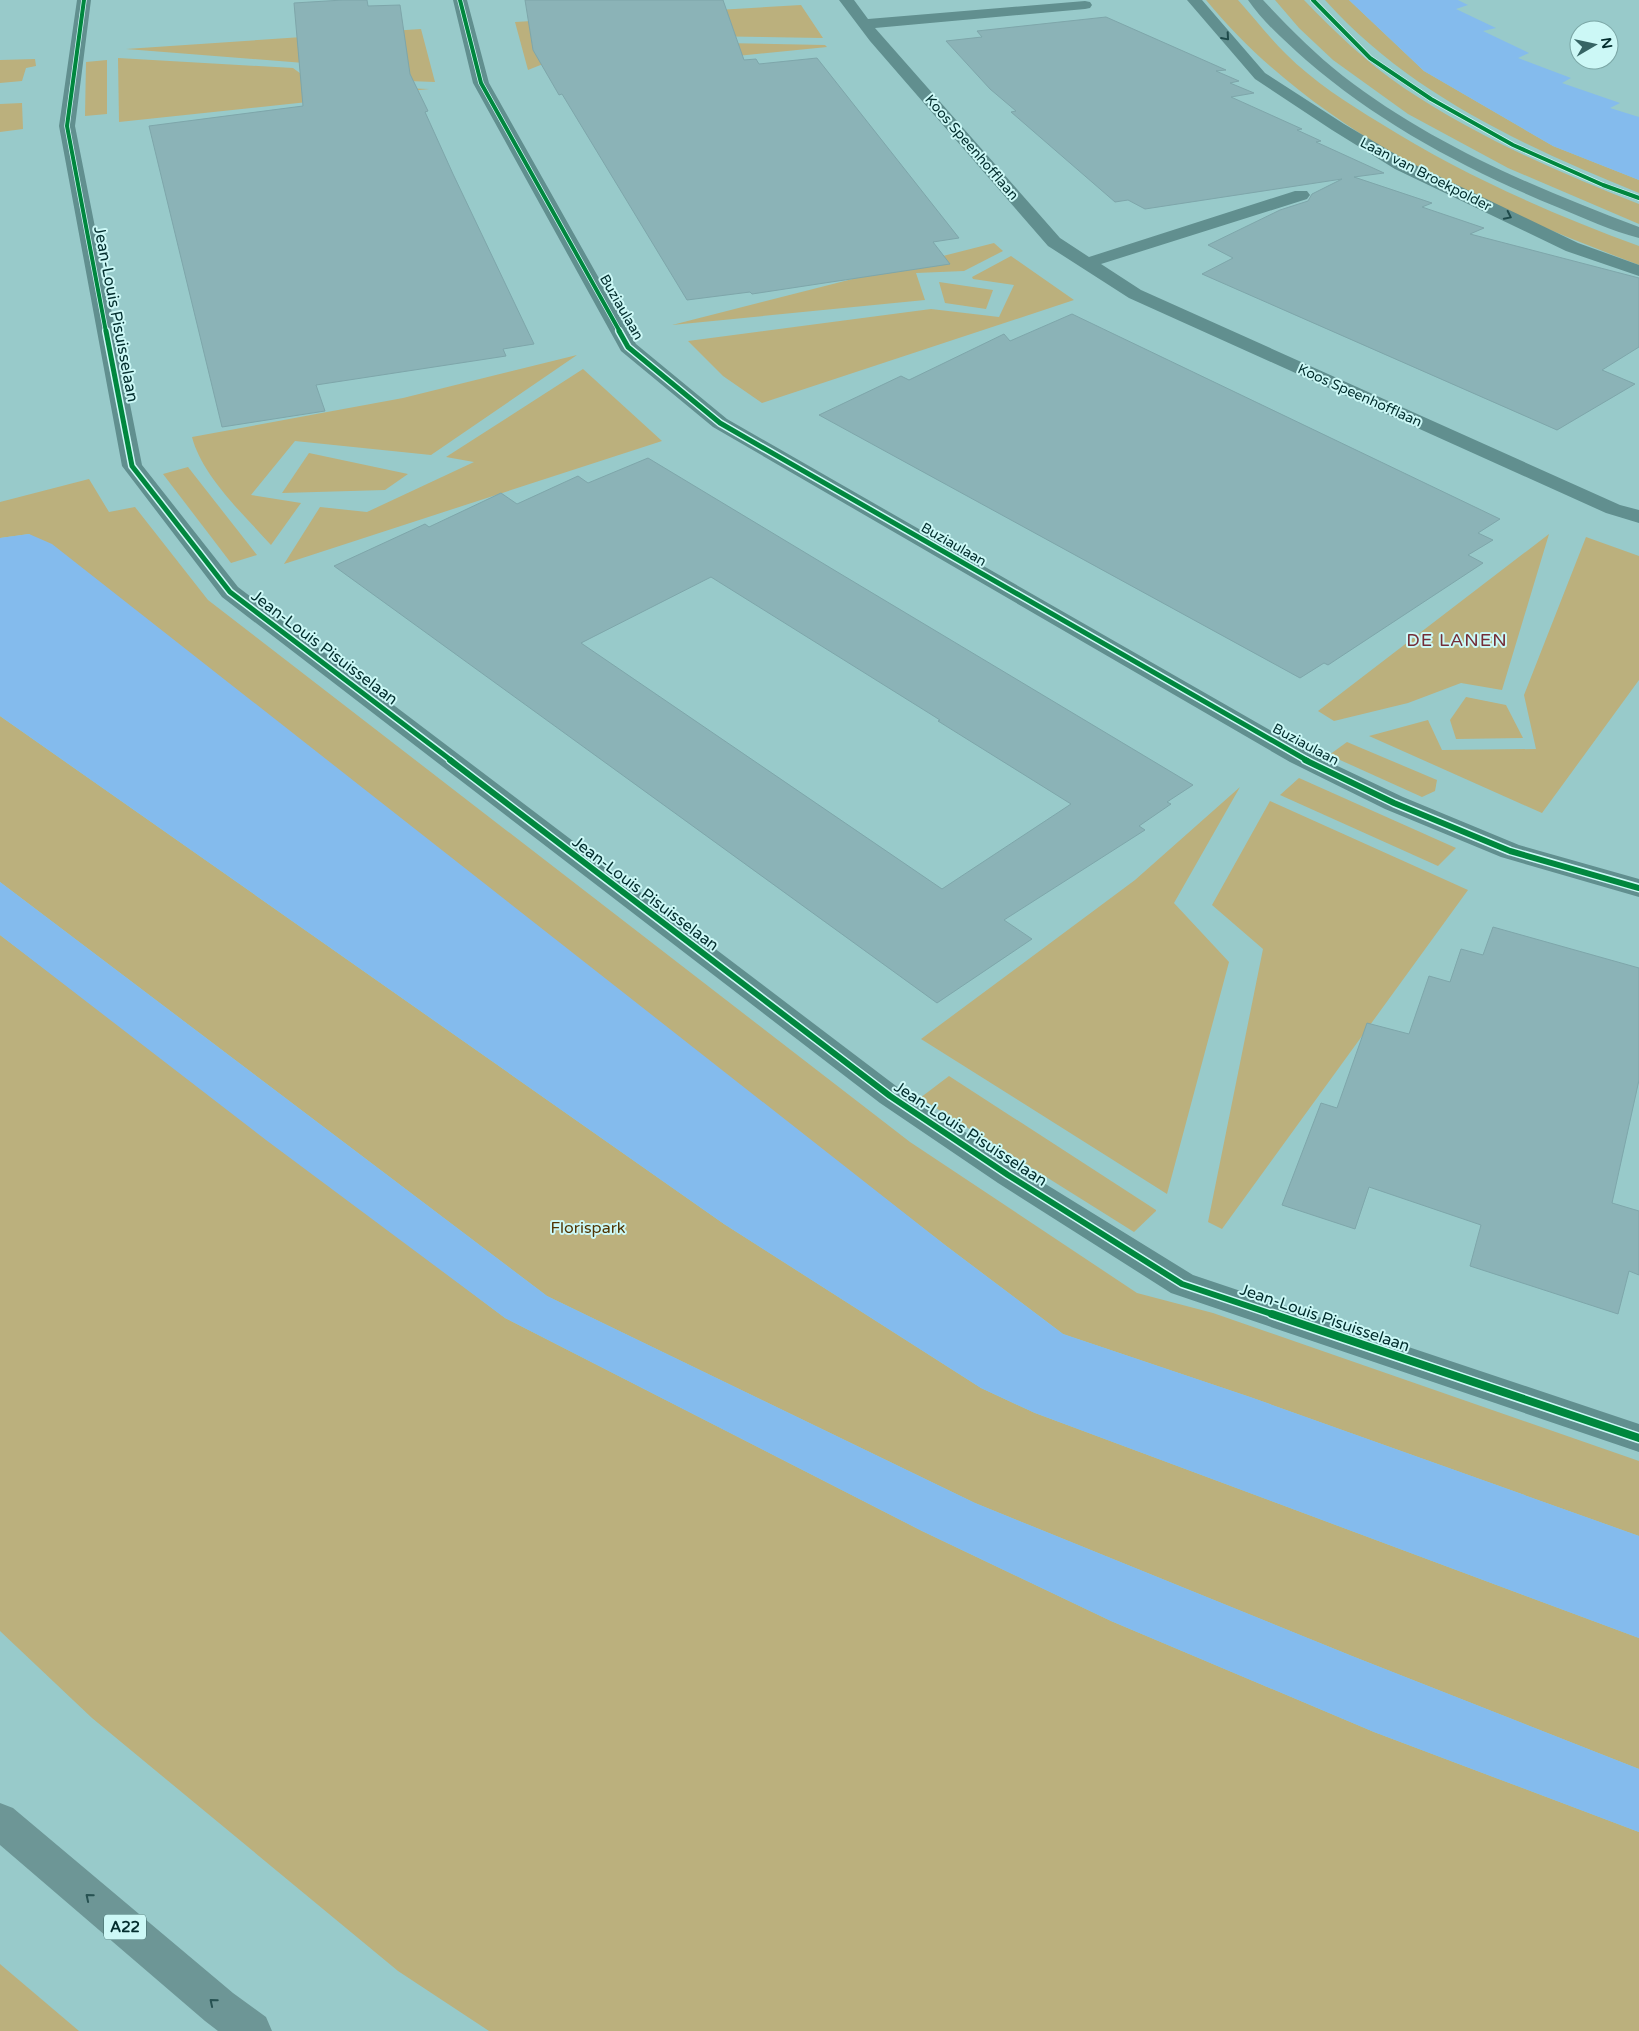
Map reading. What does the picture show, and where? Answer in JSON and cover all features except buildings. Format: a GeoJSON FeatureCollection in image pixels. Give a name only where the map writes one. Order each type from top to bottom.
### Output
{"type":"FeatureCollection","features":[{"type":"Feature","properties":{"kind":"highway","name":"A22"},"geometry":{"type":"LineString","coordinates":[[0,1821],[219,2007],[252,2031]]}},
{"type":"Feature","properties":{"kind":"main road","name":"Laan van Broekpolder"},"geometry":{"type":"LineString","coordinates":[[1255,0],[1292,42],[1340,83],[1404,124],[1480,168],[1565,206],[1639,233]]}},
{"type":"Feature","properties":{"kind":"street","name":"Jean-Louis Pisuisselaan"},"geometry":{"type":"LineString","coordinates":[[84,0],[67,126],[132,466],[230,592],[890,1096],[1008,1175],[1182,1284],[1639,1438]]}},
{"type":"Feature","properties":{"kind":"street","name":"Buziaulaan"},"geometry":{"type":"LineString","coordinates":[[460,0],[481,83],[628,347],[720,423],[1299,757],[1394,803],[1510,851],[1639,888]]}},
{"type":"Feature","properties":{"kind":"street","name":"Koos Speenhofflaan"},"geometry":{"type":"LineString","coordinates":[[846,0],[864,24],[1054,242],[1135,294],[1613,509],[1639,517]]}},
{"type":"Feature","properties":{"kind":"street","name":"Laan van Broekpolder"},"geometry":{"type":"LineString","coordinates":[[1194,0],[1260,76],[1400,165],[1572,248],[1639,271]]}},
{"type":"Feature","properties":{"kind":"street"},"geometry":{"type":"LineString","coordinates":[[864,24],[1085,5]]}},
{"type":"Feature","properties":{"kind":"street"},"geometry":{"type":"LineString","coordinates":[[1087,263],[1302,195]]}},
{"type":"Feature","properties":{"kind":"green space"},"geometry":{"type":"Polygon","coordinates":[[[1206,0],[1238,0],[1286,54],[1307,73],[1343,99],[1411,142],[1474,176],[1572,220],[1639,246],[1639,265],[1521,217],[1462,190],[1405,160],[1350,127],[1298,89],[1250,47],[1206,0]]]}},
{"type":"Feature","properties":{"kind":"green space"},"geometry":{"type":"Polygon","coordinates":[[[1275,0],[1304,0],[1364,58],[1404,88],[1460,122],[1548,166],[1639,204],[1639,224],[1508,168],[1408,114],[1333,60],[1299,28],[1275,0]]]}},
{"type":"Feature","properties":{"kind":"green space"},"geometry":{"type":"Polygon","coordinates":[[[1325,0],[1349,0],[1424,71],[1553,146],[1639,180],[1639,193],[1553,156],[1470,114],[1431,90],[1393,63],[1358,33],[1325,0]]]}},
{"type":"Feature","properties":{"kind":"green space"},"geometry":{"type":"Polygon","coordinates":[[[801,5],[823,38],[699,36],[568,54],[528,70],[515,22],[801,5]]]}},
{"type":"Feature","properties":{"kind":"green space"},"geometry":{"type":"Polygon","coordinates":[[[421,29],[435,82],[329,78],[304,63],[126,49],[421,29]]]}},
{"type":"Feature","properties":{"kind":"green space"},"geometry":{"type":"Polygon","coordinates":[[[723,43],[825,45],[827,47],[549,75],[723,43]]]}},
{"type":"Feature","properties":{"kind":"green space"},"geometry":{"type":"Polygon","coordinates":[[[118,58],[293,68],[316,85],[429,89],[119,122],[118,58]]]}},
{"type":"Feature","properties":{"kind":"green space"},"geometry":{"type":"Polygon","coordinates":[[[35,59],[36,66],[26,68],[22,81],[0,83],[0,60],[35,59]]]}},
{"type":"Feature","properties":{"kind":"green space"},"geometry":{"type":"Polygon","coordinates":[[[107,60],[107,114],[85,116],[86,62],[107,60]]]}},
{"type":"Feature","properties":{"kind":"green space"},"geometry":{"type":"Polygon","coordinates":[[[22,103],[23,129],[0,132],[0,104],[22,103]]]}},
{"type":"Feature","properties":{"kind":"green space"},"geometry":{"type":"Polygon","coordinates":[[[994,243],[1003,251],[964,271],[916,273],[925,300],[672,325],[994,243]]]}},
{"type":"Feature","properties":{"kind":"green space"},"geometry":{"type":"Polygon","coordinates":[[[1011,256],[1074,300],[762,403],[723,376],[688,341],[931,309],[999,317],[1014,285],[973,279],[972,277],[1011,256]]]}},
{"type":"Feature","properties":{"kind":"green space"},"geometry":{"type":"Polygon","coordinates":[[[939,282],[993,290],[986,309],[945,303],[939,282]]]}},
{"type":"Feature","properties":{"kind":"green space"},"geometry":{"type":"Polygon","coordinates":[[[577,355],[431,455],[295,441],[251,495],[301,503],[271,545],[214,480],[197,452],[192,437],[403,398],[577,355]]]}},
{"type":"Feature","properties":{"kind":"green space"},"geometry":{"type":"Polygon","coordinates":[[[583,369],[662,441],[284,564],[320,507],[367,512],[474,462],[446,457],[583,369]]]}},
{"type":"Feature","properties":{"kind":"green space"},"geometry":{"type":"Polygon","coordinates":[[[309,453],[408,474],[385,490],[282,493],[309,453]]]}},
{"type":"Feature","properties":{"kind":"green space"},"geometry":{"type":"Polygon","coordinates":[[[188,467],[257,555],[231,563],[163,474],[188,467]]]}},
{"type":"Feature","properties":{"kind":"green space"},"geometry":{"type":"Polygon","coordinates":[[[89,479],[109,512],[135,507],[208,600],[910,1142],[1137,1293],[1213,1313],[1639,1461],[1639,1536],[1250,1397],[1063,1334],[945,1245],[29,534],[0,538],[0,502],[89,479]]]}},
{"type":"Feature","properties":{"kind":"green space"},"geometry":{"type":"Polygon","coordinates":[[[1549,534],[1502,690],[1461,683],[1408,703],[1334,721],[1318,711],[1549,534]]]}},
{"type":"Feature","properties":{"kind":"green space"},"geometry":{"type":"Polygon","coordinates":[[[1586,537],[1639,556],[1639,680],[1542,813],[1369,736],[1428,720],[1442,750],[1536,749],[1524,695],[1586,537]]]}},
{"type":"Feature","properties":{"kind":"green space"},"geometry":{"type":"Polygon","coordinates":[[[1466,697],[1506,705],[1523,738],[1456,739],[1450,720],[1466,697]]]}},
{"type":"Feature","properties":{"kind":"green space","name":"Florispark"},"geometry":{"type":"Polygon","coordinates":[[[0,716],[724,1224],[981,1388],[1035,1413],[1639,1638],[1639,1769],[1352,1656],[975,1503],[547,1296],[0,882],[0,716]]]}},
{"type":"Feature","properties":{"kind":"green space"},"geometry":{"type":"Polygon","coordinates":[[[1347,742],[1437,780],[1435,791],[1422,797],[1329,755],[1347,742]]]}},
{"type":"Feature","properties":{"kind":"green space"},"geometry":{"type":"Polygon","coordinates":[[[1299,778],[1456,848],[1438,866],[1280,795],[1299,778]]]}},
{"type":"Feature","properties":{"kind":"green space"},"geometry":{"type":"Polygon","coordinates":[[[1240,787],[1174,903],[1229,962],[1167,1194],[921,1039],[1135,880],[1240,787]]]}},
{"type":"Feature","properties":{"kind":"green space"},"geometry":{"type":"Polygon","coordinates":[[[1270,801],[1468,890],[1222,1229],[1208,1222],[1263,949],[1212,905],[1270,801]]]}},
{"type":"Feature","properties":{"kind":"green space"},"geometry":{"type":"Polygon","coordinates":[[[0,935],[505,1318],[922,1531],[1111,1621],[1374,1732],[1639,1832],[1639,2031],[489,2031],[398,1971],[92,1718],[0,1631],[0,935]]]}},
{"type":"Feature","properties":{"kind":"green space"},"geometry":{"type":"Polygon","coordinates":[[[949,1076],[1156,1211],[1134,1232],[920,1098],[949,1076]]]}},
{"type":"Feature","properties":{"kind":"green space"},"geometry":{"type":"Polygon","coordinates":[[[0,1964],[79,2031],[0,2031],[0,1964]]]}},
{"type":"Feature","properties":{"kind":"water"},"geometry":{"type":"Polygon","coordinates":[[[1349,0],[1458,0],[1468,5],[1456,9],[1496,28],[1483,31],[1529,53],[1518,58],[1571,78],[1562,83],[1620,103],[1610,108],[1639,117],[1639,180],[1553,146],[1424,71],[1349,0]]]}},
{"type":"Feature","properties":{"kind":"water"},"geometry":{"type":"Polygon","coordinates":[[[29,534],[52,544],[945,1245],[1063,1334],[1250,1397],[1639,1536],[1639,1638],[1035,1413],[981,1388],[724,1224],[0,716],[0,538],[29,534]]]}},
{"type":"Feature","properties":{"kind":"water"},"geometry":{"type":"Polygon","coordinates":[[[0,882],[547,1296],[975,1503],[1352,1656],[1639,1769],[1639,1832],[1374,1732],[1111,1621],[922,1531],[505,1318],[266,1140],[0,935],[0,882]]]}},
{"type":"Feature","properties":{"kind":"cycle path"},"geometry":{"type":"LineString","coordinates":[[84,0],[67,126],[132,466],[230,592],[890,1096],[1008,1175],[1182,1284],[1639,1438]]}},
{"type":"Feature","properties":{"kind":"cycle path"},"geometry":{"type":"LineString","coordinates":[[460,0],[481,83],[628,347],[720,423],[1299,757],[1394,803],[1510,851],[1639,888]]}},
{"type":"Feature","properties":{"kind":"cycle path"},"geometry":{"type":"LineString","coordinates":[[1313,0],[1370,58],[1431,99],[1513,145],[1603,185],[1639,198]]}},
{"type":"Feature","properties":{"kind":"district","name":"DE LANEN"},"geometry":{"type":"Point","coordinates":[1457,640]}}]}
